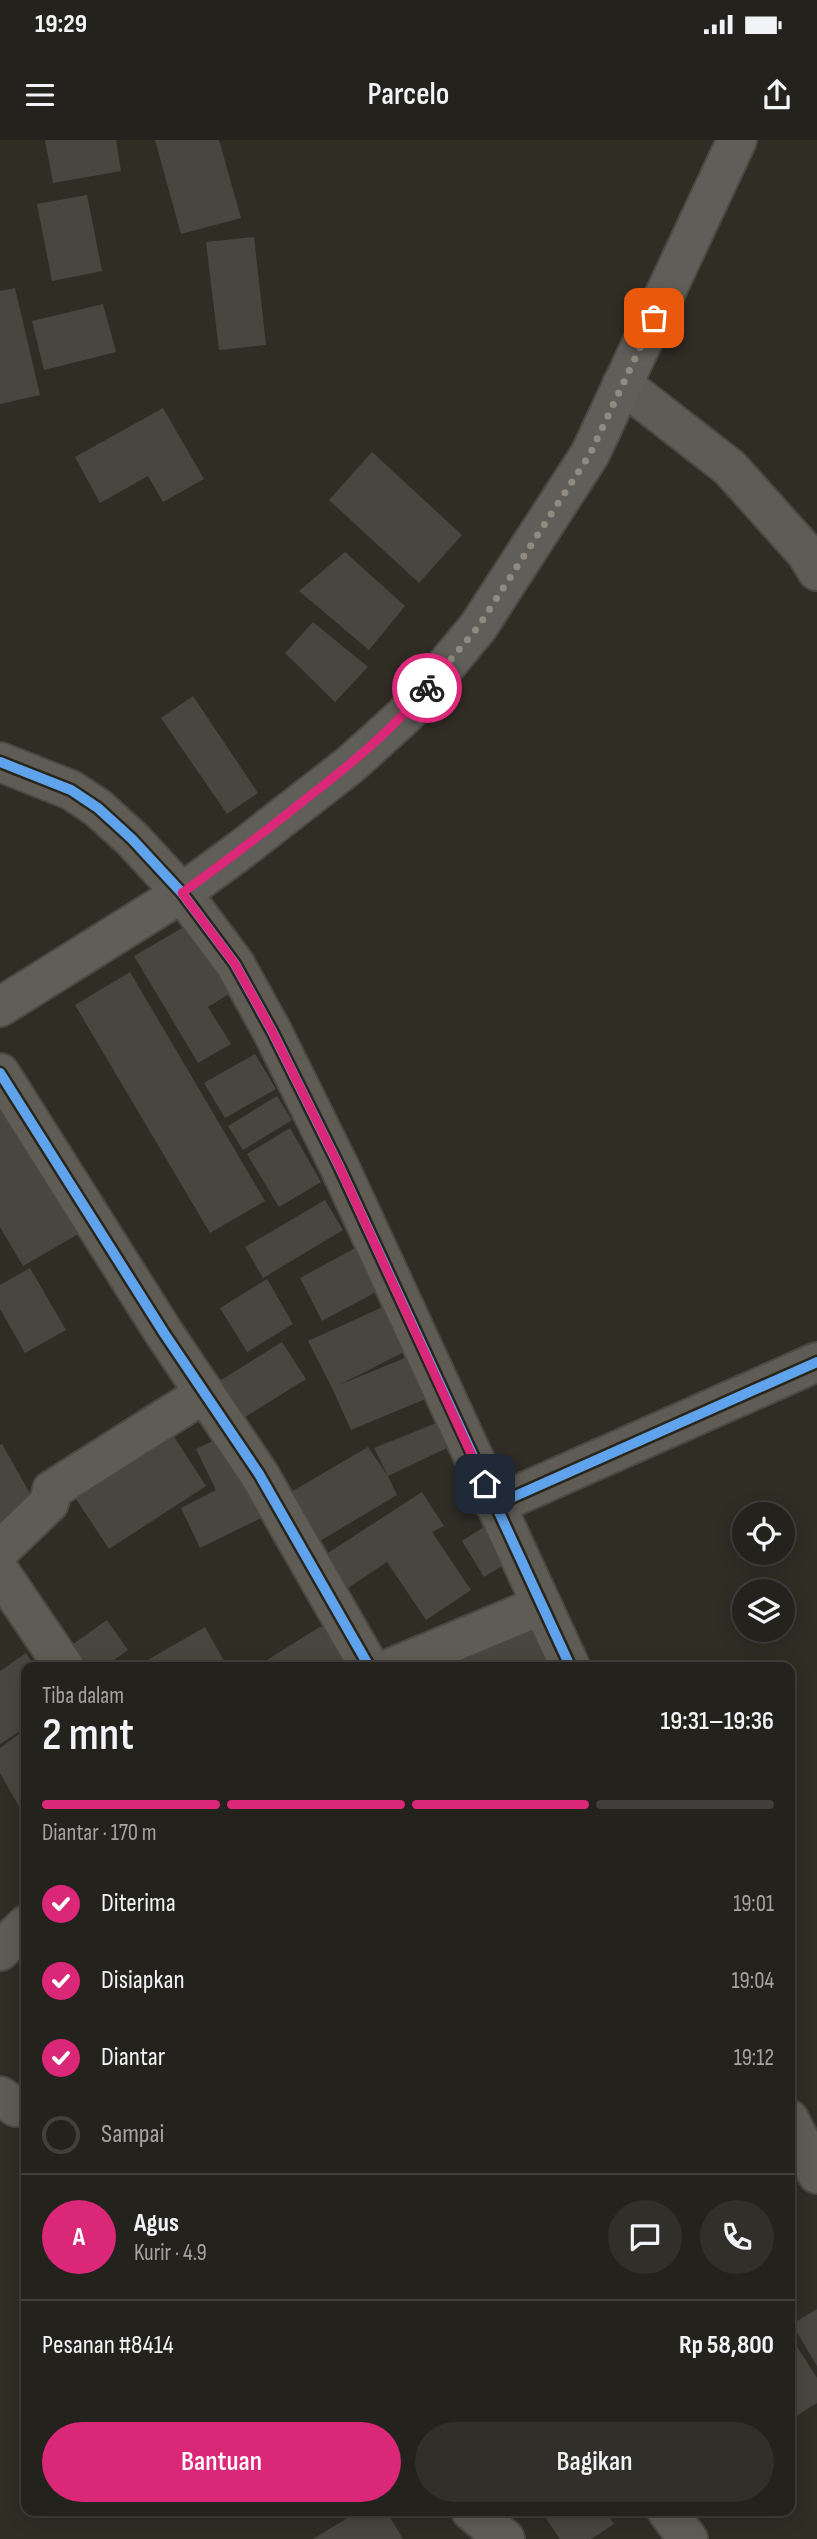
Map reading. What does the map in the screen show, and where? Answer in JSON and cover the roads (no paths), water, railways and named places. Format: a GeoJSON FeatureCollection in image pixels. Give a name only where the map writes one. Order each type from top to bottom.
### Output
{"type":"FeatureCollection","features":[{"type":"Feature","properties":{"kind":"highway"},"geometry":{"type":"LineString","coordinates":[[0,1007],[182,893],[351,764],[405,715],[478,627],[590,454],[737,140]]}},
{"type":"Feature","properties":{"kind":"street"},"geometry":{"type":"LineString","coordinates":[[622,384],[730,468],[806,553],[817,571]]}},
{"type":"Feature","properties":{"kind":"street"},"geometry":{"type":"LineString","coordinates":[[0,762],[71,790],[98,808],[132,839],[182,893],[235,964],[272,1031],[340,1168],[568,1662]]}},
{"type":"Feature","properties":{"kind":"street"},"geometry":{"type":"LineString","coordinates":[[0,1073],[259,1474],[366,1662]]}},
{"type":"Feature","properties":{"kind":"street"},"geometry":{"type":"LineString","coordinates":[[495,1506],[817,1362]]}},
{"type":"Feature","properties":{"kind":"street"},"geometry":{"type":"LineString","coordinates":[[0,1549],[49,1503],[52,1490],[205,1393]]}},
{"type":"Feature","properties":{"kind":"street"},"geometry":{"type":"LineString","coordinates":[[0,1572],[61,1662]]}},
{"type":"Feature","properties":{"kind":"street"},"geometry":{"type":"LineString","coordinates":[[405,1662],[542,1605]]}},
{"type":"Feature","properties":{"kind":"street"},"geometry":{"type":"LineString","coordinates":[[0,1951],[21,1930]]}},
{"type":"Feature","properties":{"kind":"street"},"geometry":{"type":"LineString","coordinates":[[0,2096],[16,2107],[21,2107]]}},
{"type":"Feature","properties":{"kind":"street"},"geometry":{"type":"LineString","coordinates":[[477,2516],[505,2539]]}},
{"type":"Feature","properties":{"kind":"street"},"geometry":{"type":"LineString","coordinates":[[671,2516],[688,2539]]}}]}
